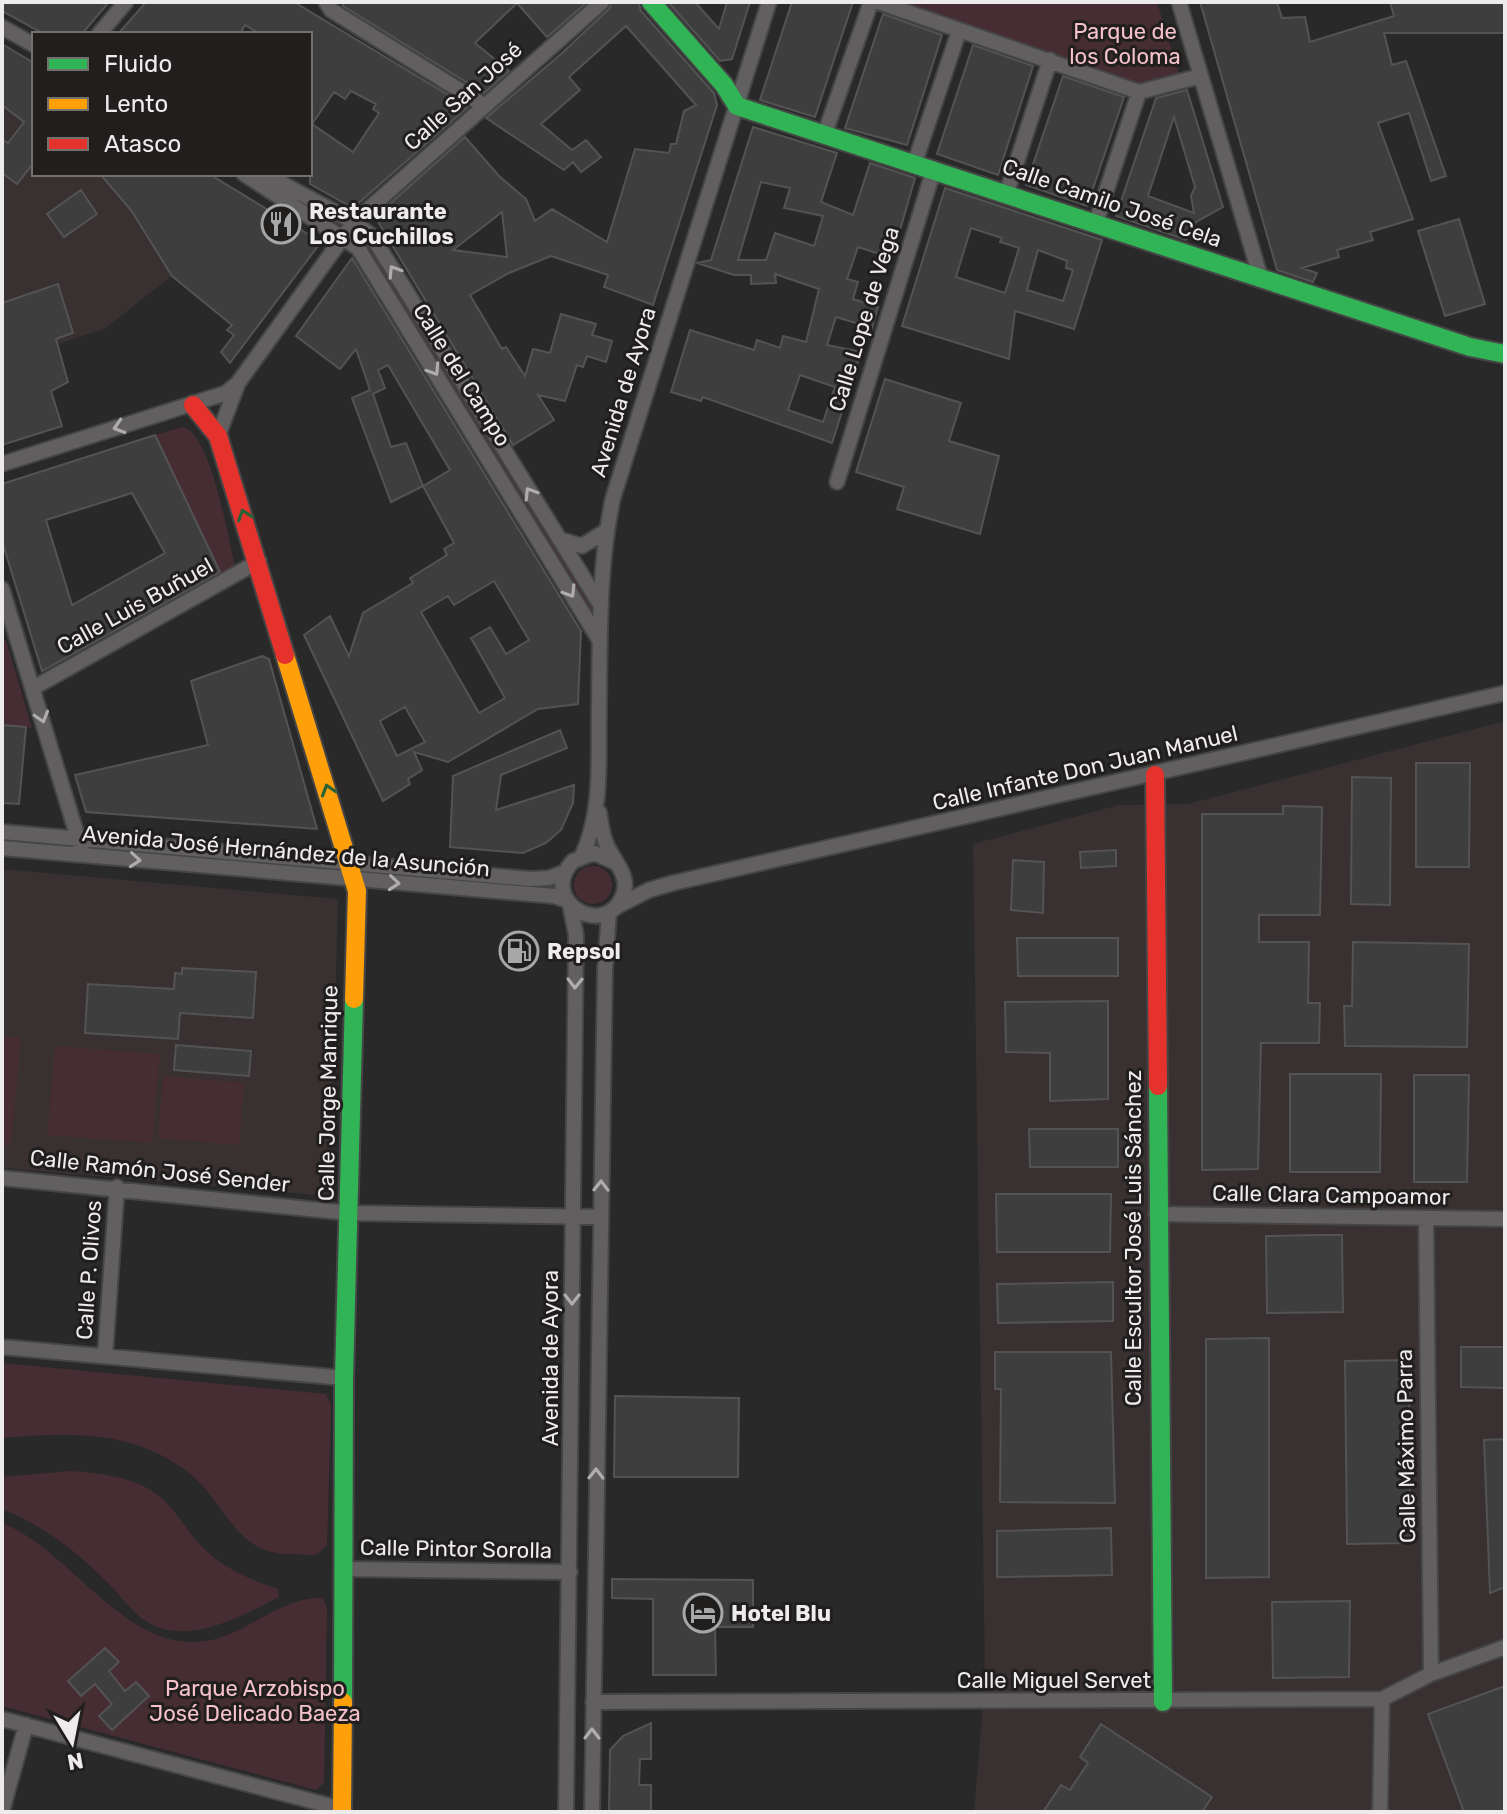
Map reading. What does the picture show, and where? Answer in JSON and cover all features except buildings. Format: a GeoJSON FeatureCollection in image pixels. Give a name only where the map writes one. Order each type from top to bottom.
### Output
{"type":"FeatureCollection","features":[{"type":"Feature","properties":{"kind":"street"},"geometry":{"type":"LineString","coordinates":[[101,32],[125,2]]}},
{"type":"Feature","properties":{"kind":"street","name":"Calle San José"},"geometry":{"type":"LineString","coordinates":[[238,383],[354,222],[602,2]]}},
{"type":"Feature","properties":{"kind":"street"},"geometry":{"type":"LineString","coordinates":[[651,2],[724,85],[737,106]]}},
{"type":"Feature","properties":{"kind":"street","name":"Avenida de Ayora"},"geometry":{"type":"LineString","coordinates":[[620,869],[606,844],[598,808],[601,606],[606,531],[622,465],[769,2]]}},
{"type":"Feature","properties":{"kind":"street"},"geometry":{"type":"LineString","coordinates":[[825,133],[871,2]]}},
{"type":"Feature","properties":{"kind":"street"},"geometry":{"type":"LineString","coordinates":[[878,2],[1139,92],[1201,76]]}},
{"type":"Feature","properties":{"kind":"street"},"geometry":{"type":"LineString","coordinates":[[1179,2],[1261,279]]}},
{"type":"Feature","properties":{"kind":"street"},"geometry":{"type":"LineString","coordinates":[[326,4],[485,106]]}},
{"type":"Feature","properties":{"kind":"street"},"geometry":{"type":"LineString","coordinates":[[2,27],[32,44]]}},
{"type":"Feature","properties":{"kind":"street"},"geometry":{"type":"LineString","coordinates":[[915,162],[959,31]]}},
{"type":"Feature","properties":{"kind":"street"},"geometry":{"type":"LineString","coordinates":[[1007,192],[1050,60]]}},
{"type":"Feature","properties":{"kind":"street"},"geometry":{"type":"LineString","coordinates":[[1096,222],[1139,92]]}},
{"type":"Feature","properties":{"kind":"street","name":"Calle Camilo José Cela"},"geometry":{"type":"LineString","coordinates":[[737,106],[1007,192],[1470,347],[1505,354]]}},
{"type":"Feature","properties":{"kind":"street","name":"Calle Lope de Vega"},"geometry":{"type":"LineString","coordinates":[[837,482],[934,169]]}},
{"type":"Feature","properties":{"kind":"street","name":"Calle del Campo"},"geometry":{"type":"LineString","coordinates":[[247,176],[358,248],[600,641]]}},
{"type":"Feature","properties":{"kind":"street","name":"Calle del Campo"},"geometry":{"type":"LineString","coordinates":[[268,176],[354,222],[372,236],[601,606]]}},
{"type":"Feature","properties":{"kind":"street"},"geometry":{"type":"LineString","coordinates":[[2,464],[193,405],[226,393],[238,383]]}},
{"type":"Feature","properties":{"kind":"street"},"geometry":{"type":"LineString","coordinates":[[218,436],[238,383]]}},
{"type":"Feature","properties":{"kind":"street","name":"Calle Jorge Manrique"},"geometry":{"type":"LineString","coordinates":[[193,405],[218,436],[353,872],[344,1378],[342,1810]]}},
{"type":"Feature","properties":{"kind":"street"},"geometry":{"type":"LineString","coordinates":[[559,539],[582,546],[606,531]]}},
{"type":"Feature","properties":{"kind":"street","name":"Calle Luis Buñuel"},"geometry":{"type":"LineString","coordinates":[[33,688],[259,561]]}},
{"type":"Feature","properties":{"kind":"street"},"geometry":{"type":"LineString","coordinates":[[2,589],[82,856]]}},
{"type":"Feature","properties":{"kind":"street","name":"Calle Infante Don Juan Manuel"},"geometry":{"type":"LineString","coordinates":[[612,909],[649,890],[673,883],[1505,693]]}},
{"type":"Feature","properties":{"kind":"street","name":"Calle Escultor José Luis Sánchez"},"geometry":{"type":"LineString","coordinates":[[1155,775],[1156,1214],[1163,1702]]}},
{"type":"Feature","properties":{"kind":"street","name":"Avenida de Ayora"},"geometry":{"type":"LineString","coordinates":[[582,856],[598,808]]}},
{"type":"Feature","properties":{"kind":"street","name":"Avenida José Hernández de la Asunción"},"geometry":{"type":"LineString","coordinates":[[2,832],[554,896],[568,903]]}},
{"type":"Feature","properties":{"kind":"street","name":"Avenida José Hernández de la Asunción"},"geometry":{"type":"LineString","coordinates":[[2,848],[82,856],[353,872],[530,879],[549,878],[565,872]]}},
{"type":"Feature","properties":{"kind":"street"},"geometry":{"type":"LineString","coordinates":[[592,1812],[605,969],[612,909],[624,892],[620,869],[601,854],[582,856],[565,872],[562,883],[568,903],[590,916],[612,909]]}},
{"type":"Feature","properties":{"kind":"street","name":"Calle Infante Don Juan Manuel"},"geometry":{"type":"LineString","coordinates":[[620,869],[651,883],[673,883]]}},
{"type":"Feature","properties":{"kind":"street","name":"Avenida de Ayora"},"geometry":{"type":"LineString","coordinates":[[566,1812],[576,935],[568,903]]}},
{"type":"Feature","properties":{"kind":"street","name":"Calle Ramón José Sender"},"geometry":{"type":"LineString","coordinates":[[2,1178],[117,1187],[349,1213],[601,1217]]}},
{"type":"Feature","properties":{"kind":"street","name":"Calle P. Olivos"},"geometry":{"type":"LineString","coordinates":[[105,1356],[117,1187]]}},
{"type":"Feature","properties":{"kind":"street","name":"Calle Clara Campoamor"},"geometry":{"type":"LineString","coordinates":[[1156,1214],[1505,1219]]}},
{"type":"Feature","properties":{"kind":"street","name":"Calle Máximo Parra"},"geometry":{"type":"LineString","coordinates":[[1426,1218],[1431,1674]]}},
{"type":"Feature","properties":{"kind":"street"},"geometry":{"type":"LineString","coordinates":[[2,1347],[344,1378]]}},
{"type":"Feature","properties":{"kind":"street"},"geometry":{"type":"LineString","coordinates":[[570,1544],[595,1544]]}},
{"type":"Feature","properties":{"kind":"street","name":"Calle Pintor Sorolla"},"geometry":{"type":"LineString","coordinates":[[342,1569],[570,1572]]}},
{"type":"Feature","properties":{"kind":"street"},"geometry":{"type":"LineString","coordinates":[[570,1593],[594,1594]]}},
{"type":"Feature","properties":{"kind":"street","name":"Calle Miguel Servet"},"geometry":{"type":"LineString","coordinates":[[593,1702],[1382,1699],[1431,1674],[1505,1647]]}},
{"type":"Feature","properties":{"kind":"street"},"geometry":{"type":"LineString","coordinates":[[1380,1812],[1382,1699]]}},
{"type":"Feature","properties":{"kind":"street"},"geometry":{"type":"LineString","coordinates":[[2,1719],[342,1810]]}},
{"type":"Feature","properties":{"kind":"street"},"geometry":{"type":"LineString","coordinates":[[2,1811],[26,1725]]}},
{"type":"Feature","properties":{"kind":"shaded area"},"geometry":{"type":"Polygon","coordinates":[[[2,105],[32,128],[32,176],[99,176],[106,181],[131,210],[172,276],[104,329],[2,362],[2,105]]]}},
{"type":"Feature","properties":{"kind":"shaded area"},"geometry":{"type":"Polygon","coordinates":[[[1505,721],[1505,1812],[974,1812],[985,1682],[973,844],[1119,805],[1188,804],[1505,721]]]}},
{"type":"Feature","properties":{"kind":"shaded area"},"geometry":{"type":"Polygon","coordinates":[[[2,869],[338,899],[330,1196],[2,1168],[2,869]]]}},
{"type":"Feature","properties":{"kind":"green space","name":"Parque de los Coloma"},"geometry":{"type":"Polygon","coordinates":[[[875,2],[1157,2],[1181,81],[1139,92],[875,2]]]}},
{"type":"Feature","properties":{"kind":"green space"},"geometry":{"type":"Polygon","coordinates":[[[247,176],[268,176],[364,228],[601,606],[600,641],[358,248],[247,176]]]}},
{"type":"Feature","properties":{"kind":"green space"},"geometry":{"type":"Polygon","coordinates":[[[183,427],[193,434],[202,447],[217,489],[235,566],[221,573],[155,435],[183,427]]]}},
{"type":"Feature","properties":{"kind":"green space"},"geometry":{"type":"Polygon","coordinates":[[[6,640],[32,728],[2,725],[2,641],[6,640]]]}},
{"type":"Feature","properties":{"kind":"green space"},"geometry":{"type":"Polygon","coordinates":[[[593,866],[607,871],[612,885],[607,899],[593,904],[579,899],[574,885],[579,871],[593,866]]]}},
{"type":"Feature","properties":{"kind":"green space"},"geometry":{"type":"Polygon","coordinates":[[[2,1036],[21,1038],[11,1146],[2,1145],[2,1036]]]}},
{"type":"Feature","properties":{"kind":"green space"},"geometry":{"type":"Polygon","coordinates":[[[55,1046],[160,1054],[152,1143],[47,1135],[55,1046]]]}},
{"type":"Feature","properties":{"kind":"green space"},"geometry":{"type":"Polygon","coordinates":[[[163,1076],[244,1083],[239,1145],[158,1138],[163,1076]]]}},
{"type":"Feature","properties":{"kind":"green space"},"geometry":{"type":"Polygon","coordinates":[[[2,1363],[326,1394],[331,1405],[327,1546],[315,1555],[280,1553],[260,1548],[231,1523],[208,1491],[189,1473],[168,1459],[124,1441],[76,1435],[2,1438],[2,1363]]]}},
{"type":"Feature","properties":{"kind":"green space"},"geometry":{"type":"Polygon","coordinates":[[[71,1471],[121,1478],[149,1489],[169,1505],[213,1557],[243,1575],[278,1589],[279,1597],[234,1619],[200,1629],[167,1630],[151,1624],[133,1611],[96,1571],[71,1550],[45,1531],[2,1509],[2,1477],[71,1471]]]}},
{"type":"Feature","properties":{"kind":"green space","name":"Parque Arzobispo José Delicado Baeza"},"geometry":{"type":"Polygon","coordinates":[[[2,1523],[50,1553],[120,1613],[144,1629],[170,1639],[197,1642],[214,1639],[291,1604],[323,1598],[327,1609],[324,1783],[316,1790],[2,1706],[2,1523]]]}},
{"type":"Feature","properties":{"kind":"traffic: fast"},"geometry":{"type":"LineString","coordinates":[[651,2],[724,85],[737,106],[1470,347],[1505,354]]}},
{"type":"Feature","properties":{"kind":"traffic: fast"},"geometry":{"type":"LineString","coordinates":[[343,1702],[344,1378],[354,999]]}},
{"type":"Feature","properties":{"kind":"traffic: fast"},"geometry":{"type":"LineString","coordinates":[[1158,1086],[1163,1702]]}},
{"type":"Feature","properties":{"kind":"traffic: slow"},"geometry":{"type":"LineString","coordinates":[[285,655],[357,891],[354,999]]}},
{"type":"Feature","properties":{"kind":"traffic: slow"},"geometry":{"type":"LineString","coordinates":[[342,1812],[343,1702]]}},
{"type":"Feature","properties":{"kind":"traffic: jam"},"geometry":{"type":"LineString","coordinates":[[193,405],[218,436],[285,655]]}},
{"type":"Feature","properties":{"kind":"traffic: jam"},"geometry":{"type":"LineString","coordinates":[[1155,775],[1158,1086]]}},
{"type":"Feature","properties":{"kind":"place","name":"Restaurante Los Cuchillos"},"geometry":{"type":"Point","coordinates":[281,224]}},
{"type":"Feature","properties":{"kind":"place","name":"Repsol"},"geometry":{"type":"Point","coordinates":[519,951]}},
{"type":"Feature","properties":{"kind":"place","name":"Hotel Blu"},"geometry":{"type":"Point","coordinates":[703,1613]}}]}
